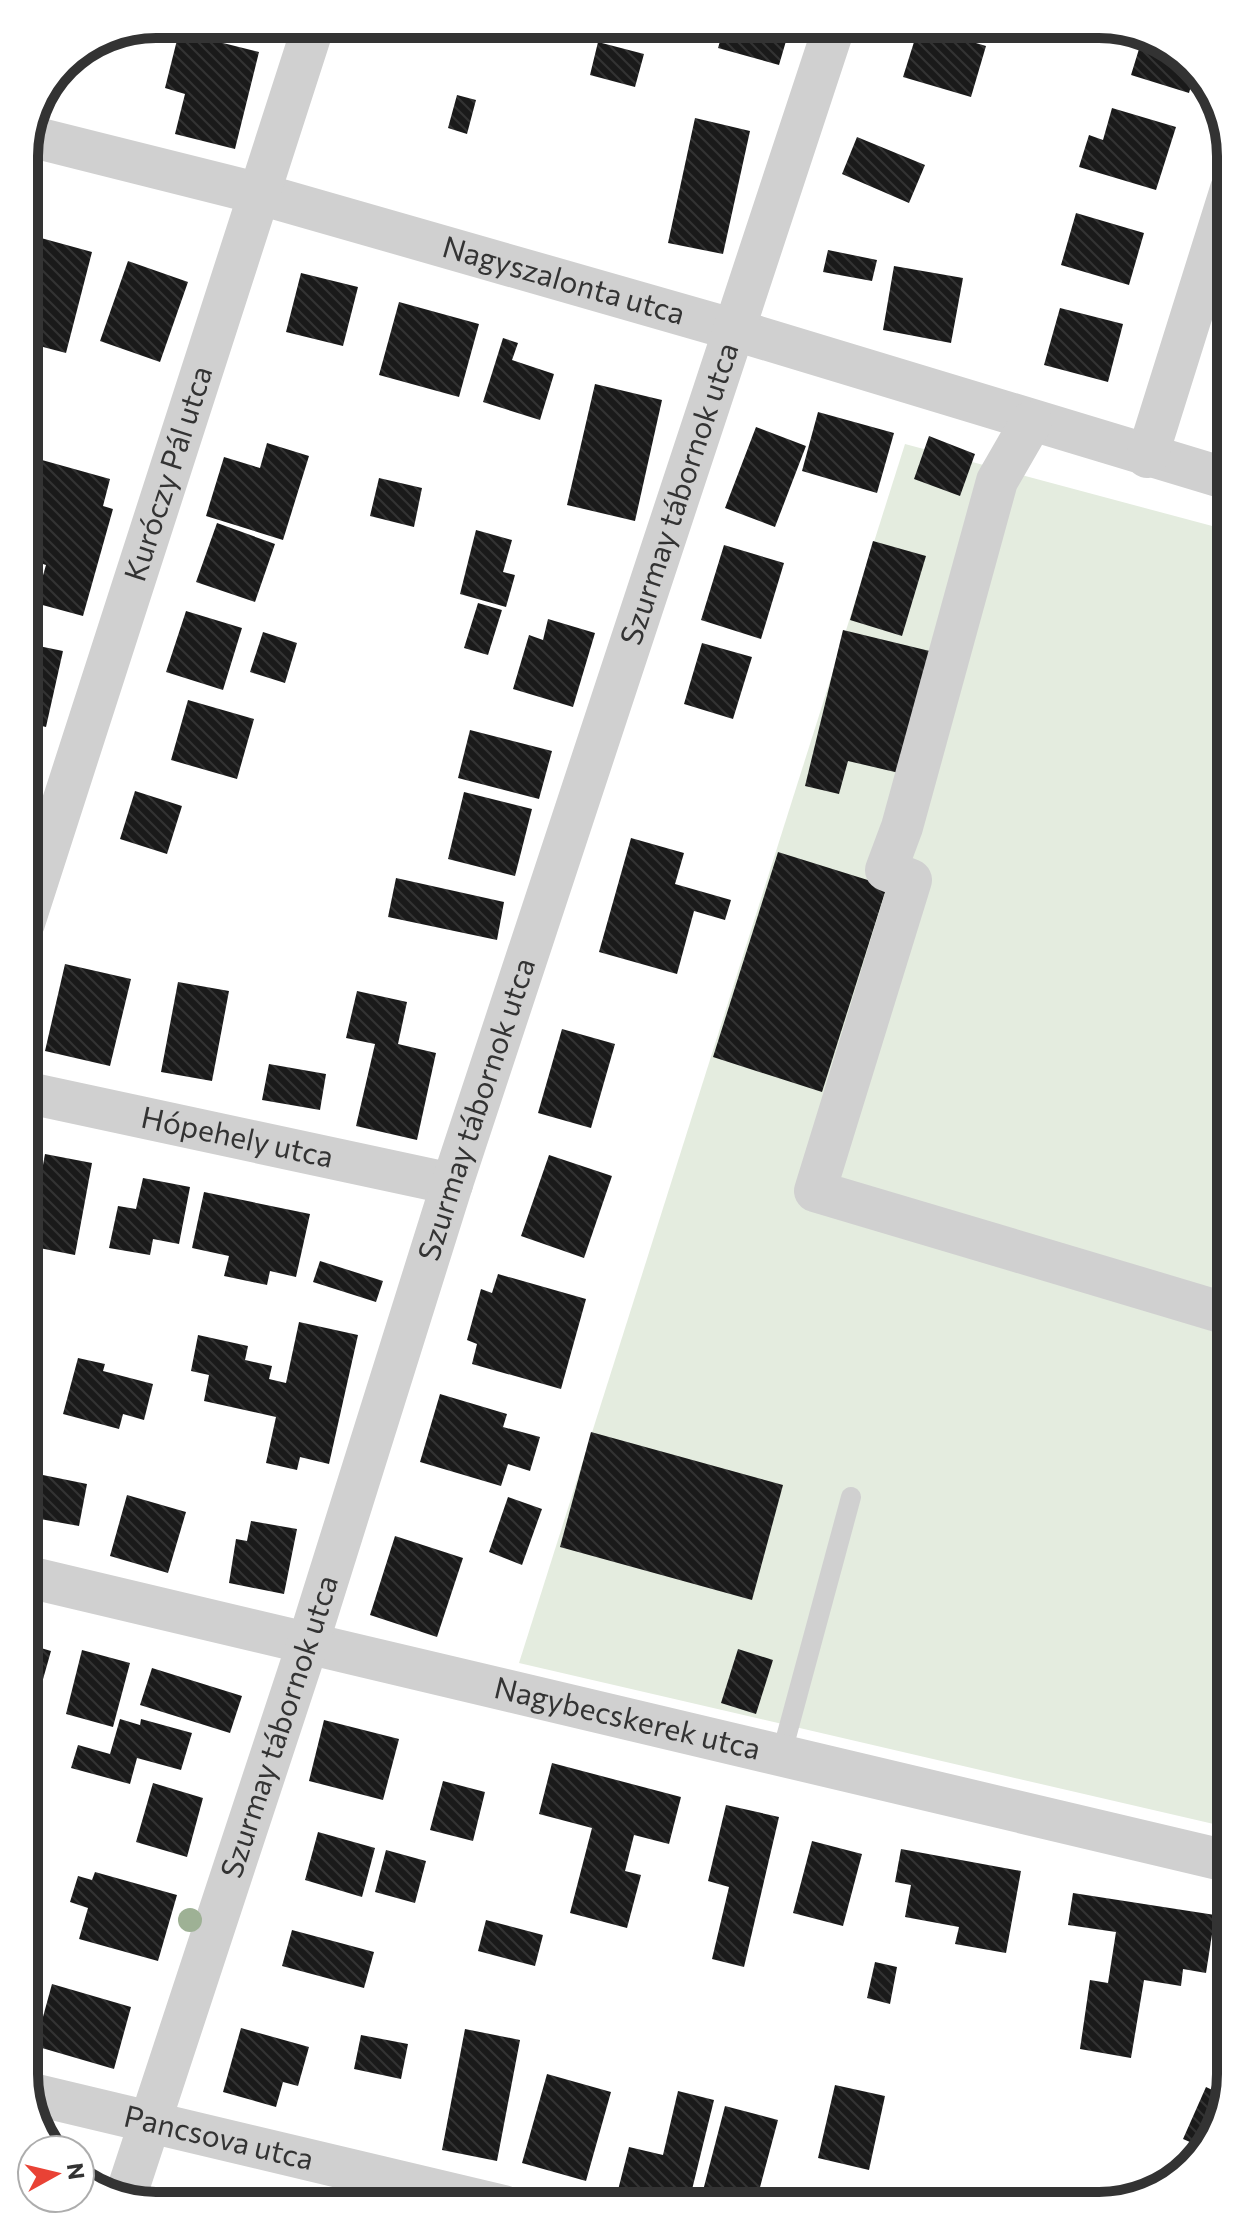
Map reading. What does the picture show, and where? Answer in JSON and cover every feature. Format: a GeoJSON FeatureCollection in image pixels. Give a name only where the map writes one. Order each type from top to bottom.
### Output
{"type":"FeatureCollection","features":[{"type":"Feature","properties":{"kind":"street","name":"Kuróczy Pál utca"},"geometry":{"type":"LineString","coordinates":[[38,880],[310,38]]}},
{"type":"Feature","properties":{"kind":"street","name":"Szurmay tábornok utca"},"geometry":{"type":"LineString","coordinates":[[128,2189],[308,1643],[452,1184],[830,38]]}},
{"type":"Feature","properties":{"kind":"street","name":"Nagyszalonta utca"},"geometry":{"type":"LineString","coordinates":[[40,139],[260,194],[735,330],[1217,476]]}},
{"type":"Feature","properties":{"kind":"street"},"geometry":{"type":"LineString","coordinates":[[1147,457],[1217,234]]}},
{"type":"Feature","properties":{"kind":"street"},"geometry":{"type":"LineString","coordinates":[[1031,422],[997,481],[902,827],[886,870],[911,880],[815,1191],[1217,1311]]}},
{"type":"Feature","properties":{"kind":"street","name":"Hópehely utca"},"geometry":{"type":"LineString","coordinates":[[38,1095],[452,1184]]}},
{"type":"Feature","properties":{"kind":"street","name":"Nagybecskerek utca"},"geometry":{"type":"LineString","coordinates":[[38,1579],[781,1756],[1217,1852]]}},
{"type":"Feature","properties":{"kind":"street","name":"Pancsova utca"},"geometry":{"type":"LineString","coordinates":[[40,2096],[443,2192]]}},
{"type":"Feature","properties":{"kind":"lane"},"geometry":{"type":"LineString","coordinates":[[781,1756],[851,1497]]}},
{"type":"Feature","properties":{"kind":"shaded area"},"geometry":{"type":"Polygon","coordinates":[[[905,444],[1217,527],[1217,1825],[519,1663],[905,444]]]}},
{"type":"Feature","properties":{"kind":"building"},"geometry":{"type":"Polygon","coordinates":[[[178,38],[203,38],[259,52],[235,149],[175,134],[185,94],[165,88],[178,38]]]}},
{"type":"Feature","properties":{"kind":"building"},"geometry":{"type":"Polygon","coordinates":[[[721,38],[787,38],[779,65],[718,48],[721,38]]]}},
{"type":"Feature","properties":{"kind":"building"},"geometry":{"type":"Polygon","coordinates":[[[915,38],[959,38],[986,46],[971,97],[903,77],[915,38]]]}},
{"type":"Feature","properties":{"kind":"building"},"geometry":{"type":"Polygon","coordinates":[[[598,42],[644,54],[635,87],[590,75],[598,42]]]}},
{"type":"Feature","properties":{"kind":"building"},"geometry":{"type":"Polygon","coordinates":[[[1140,45],[1165,58],[1192,83],[1189,93],[1131,75],[1140,45]]]}},
{"type":"Feature","properties":{"kind":"building"},"geometry":{"type":"Polygon","coordinates":[[[457,95],[476,100],[467,134],[448,128],[457,95]]]}},
{"type":"Feature","properties":{"kind":"building"},"geometry":{"type":"Polygon","coordinates":[[[1112,108],[1176,127],[1156,190],[1079,167],[1089,135],[1103,140],[1112,108]]]}},
{"type":"Feature","properties":{"kind":"building"},"geometry":{"type":"Polygon","coordinates":[[[695,118],[750,131],[723,254],[668,243],[695,118]]]}},
{"type":"Feature","properties":{"kind":"building"},"geometry":{"type":"Polygon","coordinates":[[[857,137],[925,165],[909,203],[842,174],[857,137]]]}},
{"type":"Feature","properties":{"kind":"building"},"geometry":{"type":"Polygon","coordinates":[[[1076,213],[1144,233],[1129,285],[1061,265],[1076,213]]]}},
{"type":"Feature","properties":{"kind":"building"},"geometry":{"type":"Polygon","coordinates":[[[41,238],[92,252],[66,353],[38,346],[38,248],[41,238]]]}},
{"type":"Feature","properties":{"kind":"building"},"geometry":{"type":"Polygon","coordinates":[[[828,250],[877,260],[872,281],[823,272],[828,250]]]}},
{"type":"Feature","properties":{"kind":"building"},"geometry":{"type":"Polygon","coordinates":[[[128,261],[188,282],[160,362],[100,341],[128,261]]]}},
{"type":"Feature","properties":{"kind":"building"},"geometry":{"type":"Polygon","coordinates":[[[894,266],[963,278],[951,343],[883,330],[894,266]]]}},
{"type":"Feature","properties":{"kind":"building"},"geometry":{"type":"Polygon","coordinates":[[[301,273],[358,287],[343,346],[286,332],[301,273]]]}},
{"type":"Feature","properties":{"kind":"building"},"geometry":{"type":"Polygon","coordinates":[[[399,302],[479,324],[459,397],[379,375],[399,302]]]}},
{"type":"Feature","properties":{"kind":"building"},"geometry":{"type":"Polygon","coordinates":[[[1060,308],[1123,324],[1108,382],[1044,365],[1060,308]]]}},
{"type":"Feature","properties":{"kind":"building"},"geometry":{"type":"Polygon","coordinates":[[[503,338],[518,343],[512,360],[554,374],[540,420],[483,402],[503,338]]]}},
{"type":"Feature","properties":{"kind":"building"},"geometry":{"type":"Polygon","coordinates":[[[595,384],[662,400],[635,521],[567,505],[595,384]]]}},
{"type":"Feature","properties":{"kind":"building"},"geometry":{"type":"Polygon","coordinates":[[[818,412],[894,433],[877,493],[802,471],[818,412]]]}},
{"type":"Feature","properties":{"kind":"building"},"geometry":{"type":"Polygon","coordinates":[[[756,427],[806,446],[775,527],[725,508],[756,427]]]}},
{"type":"Feature","properties":{"kind":"building"},"geometry":{"type":"Polygon","coordinates":[[[929,436],[975,454],[960,496],[914,479],[929,436]]]}},
{"type":"Feature","properties":{"kind":"building"},"geometry":{"type":"Polygon","coordinates":[[[267,443],[309,456],[283,540],[206,516],[224,457],[260,468],[267,443]]]}},
{"type":"Feature","properties":{"kind":"building"},"geometry":{"type":"Polygon","coordinates":[[[38,459],[110,479],[103,506],[113,509],[83,616],[38,604],[46,565],[38,562],[38,459]]]}},
{"type":"Feature","properties":{"kind":"building"},"geometry":{"type":"Polygon","coordinates":[[[379,478],[422,488],[414,527],[370,516],[379,478]]]}},
{"type":"Feature","properties":{"kind":"building"},"geometry":{"type":"Polygon","coordinates":[[[217,523],[275,544],[255,602],[196,582],[217,523]]]}},
{"type":"Feature","properties":{"kind":"building"},"geometry":{"type":"Polygon","coordinates":[[[476,530],[512,540],[503,572],[515,575],[506,607],[460,594],[476,530]]]}},
{"type":"Feature","properties":{"kind":"building"},"geometry":{"type":"Polygon","coordinates":[[[873,541],[926,556],[902,636],[850,620],[873,541]]]}},
{"type":"Feature","properties":{"kind":"building"},"geometry":{"type":"Polygon","coordinates":[[[724,545],[784,563],[761,639],[701,620],[724,545]]]}},
{"type":"Feature","properties":{"kind":"building"},"geometry":{"type":"Polygon","coordinates":[[[478,603],[502,610],[488,655],[464,648],[478,603]]]}},
{"type":"Feature","properties":{"kind":"building"},"geometry":{"type":"Polygon","coordinates":[[[186,611],[242,628],[223,690],[166,672],[186,611]]]}},
{"type":"Feature","properties":{"kind":"building"},"geometry":{"type":"Polygon","coordinates":[[[548,619],[595,633],[573,707],[513,689],[529,635],[543,640],[548,619]]]}},
{"type":"Feature","properties":{"kind":"building"},"geometry":{"type":"Polygon","coordinates":[[[843,630],[942,654],[912,776],[848,761],[839,794],[805,786],[843,630]]]}},
{"type":"Feature","properties":{"kind":"building"},"geometry":{"type":"Polygon","coordinates":[[[263,632],[297,643],[285,683],[250,672],[263,632]]]}},
{"type":"Feature","properties":{"kind":"building"},"geometry":{"type":"Polygon","coordinates":[[[702,643],[752,657],[733,719],[684,704],[702,643]]]}},
{"type":"Feature","properties":{"kind":"building"},"geometry":{"type":"Polygon","coordinates":[[[38,646],[63,651],[46,727],[38,725],[38,646]]]}},
{"type":"Feature","properties":{"kind":"building"},"geometry":{"type":"Polygon","coordinates":[[[188,700],[254,719],[237,779],[171,760],[188,700]]]}},
{"type":"Feature","properties":{"kind":"building"},"geometry":{"type":"Polygon","coordinates":[[[470,730],[552,751],[539,799],[458,778],[470,730]]]}},
{"type":"Feature","properties":{"kind":"building"},"geometry":{"type":"Polygon","coordinates":[[[135,791],[182,806],[167,854],[120,839],[135,791]]]}},
{"type":"Feature","properties":{"kind":"building"},"geometry":{"type":"Polygon","coordinates":[[[464,792],[532,809],[515,876],[448,859],[464,792]]]}},
{"type":"Feature","properties":{"kind":"building"},"geometry":{"type":"Polygon","coordinates":[[[631,838],[684,853],[675,884],[731,900],[725,920],[694,911],[677,974],[599,952],[631,838]]]}},
{"type":"Feature","properties":{"kind":"building"},"geometry":{"type":"Polygon","coordinates":[[[778,852],[887,886],[822,1092],[713,1057],[778,852]]]}},
{"type":"Feature","properties":{"kind":"building"},"geometry":{"type":"Polygon","coordinates":[[[396,878],[504,902],[497,940],[388,917],[396,878]]]}},
{"type":"Feature","properties":{"kind":"building"},"geometry":{"type":"Polygon","coordinates":[[[65,964],[131,979],[110,1066],[45,1051],[65,964]]]}},
{"type":"Feature","properties":{"kind":"building"},"geometry":{"type":"Polygon","coordinates":[[[178,982],[229,991],[212,1081],[161,1072],[178,982]]]}},
{"type":"Feature","properties":{"kind":"building"},"geometry":{"type":"Polygon","coordinates":[[[357,991],[407,1002],[398,1044],[436,1053],[417,1140],[356,1126],[375,1044],[346,1038],[357,991]]]}},
{"type":"Feature","properties":{"kind":"building"},"geometry":{"type":"Polygon","coordinates":[[[562,1029],[615,1044],[591,1128],[538,1113],[562,1029]]]}},
{"type":"Feature","properties":{"kind":"building"},"geometry":{"type":"Polygon","coordinates":[[[269,1064],[326,1074],[320,1110],[262,1100],[269,1064]]]}},
{"type":"Feature","properties":{"kind":"building"},"geometry":{"type":"Polygon","coordinates":[[[45,1154],[92,1163],[75,1255],[38,1248],[38,1176],[41,1176],[45,1154]]]}},
{"type":"Feature","properties":{"kind":"building"},"geometry":{"type":"Polygon","coordinates":[[[549,1155],[612,1176],[584,1258],[521,1236],[549,1155]]]}},
{"type":"Feature","properties":{"kind":"building"},"geometry":{"type":"Polygon","coordinates":[[[143,1178],[190,1187],[179,1244],[153,1239],[150,1255],[109,1248],[118,1206],[136,1209],[143,1178]]]}},
{"type":"Feature","properties":{"kind":"building"},"geometry":{"type":"Polygon","coordinates":[[[204,1192],[310,1214],[296,1277],[270,1271],[267,1285],[224,1276],[229,1256],[192,1248],[204,1192]]]}},
{"type":"Feature","properties":{"kind":"building"},"geometry":{"type":"Polygon","coordinates":[[[320,1261],[383,1281],[376,1302],[313,1282],[320,1261]]]}},
{"type":"Feature","properties":{"kind":"building"},"geometry":{"type":"Polygon","coordinates":[[[498,1274],[586,1299],[561,1389],[472,1364],[477,1344],[467,1340],[481,1289],[492,1293],[498,1274]]]}},
{"type":"Feature","properties":{"kind":"building"},"geometry":{"type":"Polygon","coordinates":[[[299,1322],[358,1335],[329,1464],[300,1457],[297,1470],[266,1463],[276,1417],[204,1401],[209,1375],[191,1371],[198,1335],[248,1346],[245,1360],[272,1366],[269,1379],[286,1383],[299,1322]]]}},
{"type":"Feature","properties":{"kind":"building"},"geometry":{"type":"Polygon","coordinates":[[[78,1358],[105,1364],[103,1371],[153,1384],[144,1420],[123,1414],[119,1429],[63,1414],[78,1358]]]}},
{"type":"Feature","properties":{"kind":"building"},"geometry":{"type":"Polygon","coordinates":[[[440,1394],[507,1414],[503,1427],[540,1437],[530,1471],[508,1464],[501,1486],[420,1462],[440,1394]]]}},
{"type":"Feature","properties":{"kind":"building"},"geometry":{"type":"Polygon","coordinates":[[[591,1432],[783,1485],[752,1600],[560,1547],[591,1432]]]}},
{"type":"Feature","properties":{"kind":"building"},"geometry":{"type":"Polygon","coordinates":[[[38,1474],[87,1484],[79,1526],[38,1519],[38,1474]]]}},
{"type":"Feature","properties":{"kind":"building"},"geometry":{"type":"Polygon","coordinates":[[[127,1495],[186,1512],[168,1573],[110,1556],[127,1495]]]}},
{"type":"Feature","properties":{"kind":"building"},"geometry":{"type":"Polygon","coordinates":[[[508,1497],[542,1509],[522,1565],[489,1552],[508,1497]]]}},
{"type":"Feature","properties":{"kind":"building"},"geometry":{"type":"Polygon","coordinates":[[[251,1521],[297,1529],[284,1594],[229,1583],[236,1539],[247,1541],[251,1521]]]}},
{"type":"Feature","properties":{"kind":"building"},"geometry":{"type":"Polygon","coordinates":[[[395,1536],[463,1558],[437,1637],[370,1615],[395,1536]]]}},
{"type":"Feature","properties":{"kind":"building"},"geometry":{"type":"Polygon","coordinates":[[[38,1647],[51,1651],[38,1697],[38,1647]]]}},
{"type":"Feature","properties":{"kind":"building"},"geometry":{"type":"Polygon","coordinates":[[[738,1649],[773,1660],[756,1714],[721,1703],[738,1649]]]}},
{"type":"Feature","properties":{"kind":"building"},"geometry":{"type":"Polygon","coordinates":[[[82,1650],[130,1663],[113,1727],[66,1714],[82,1650]]]}},
{"type":"Feature","properties":{"kind":"building"},"geometry":{"type":"Polygon","coordinates":[[[152,1668],[242,1696],[230,1733],[140,1705],[152,1668]]]}},
{"type":"Feature","properties":{"kind":"building"},"geometry":{"type":"Polygon","coordinates":[[[120,1719],[140,1725],[141,1719],[192,1733],[181,1770],[137,1758],[130,1784],[71,1768],[78,1745],[110,1754],[120,1719]]]}},
{"type":"Feature","properties":{"kind":"building"},"geometry":{"type":"Polygon","coordinates":[[[324,1720],[399,1739],[383,1800],[309,1781],[324,1720]]]}},
{"type":"Feature","properties":{"kind":"building"},"geometry":{"type":"Polygon","coordinates":[[[552,1763],[681,1797],[669,1844],[634,1835],[625,1871],[641,1875],[627,1928],[570,1913],[592,1828],[539,1814],[552,1763]]]}},
{"type":"Feature","properties":{"kind":"building"},"geometry":{"type":"Polygon","coordinates":[[[443,1781],[485,1792],[473,1841],[430,1830],[443,1781]]]}},
{"type":"Feature","properties":{"kind":"building"},"geometry":{"type":"Polygon","coordinates":[[[153,1783],[203,1798],[187,1857],[136,1842],[153,1783]]]}},
{"type":"Feature","properties":{"kind":"building"},"geometry":{"type":"Polygon","coordinates":[[[726,1805],[779,1817],[744,1967],[712,1959],[729,1887],[708,1881],[726,1805]]]}},
{"type":"Feature","properties":{"kind":"building"},"geometry":{"type":"Polygon","coordinates":[[[318,1832],[375,1848],[362,1897],[305,1880],[318,1832]]]}},
{"type":"Feature","properties":{"kind":"building"},"geometry":{"type":"Polygon","coordinates":[[[812,1841],[862,1854],[843,1926],[793,1913],[812,1841]]]}},
{"type":"Feature","properties":{"kind":"building"},"geometry":{"type":"Polygon","coordinates":[[[901,1849],[1021,1871],[1006,1953],[955,1944],[959,1927],[905,1917],[911,1885],[895,1882],[901,1849]]]}},
{"type":"Feature","properties":{"kind":"building"},"geometry":{"type":"Polygon","coordinates":[[[386,1850],[426,1861],[415,1903],[375,1892],[386,1850]]]}},
{"type":"Feature","properties":{"kind":"building"},"geometry":{"type":"Polygon","coordinates":[[[95,1872],[177,1895],[158,1961],[79,1939],[88,1908],[70,1902],[78,1876],[92,1880],[95,1872]]]}},
{"type":"Feature","properties":{"kind":"building"},"geometry":{"type":"Polygon","coordinates":[[[1073,1893],[1215,1915],[1206,1973],[1183,1969],[1181,1986],[1144,1980],[1131,2058],[1080,2049],[1090,1980],[1108,1983],[1116,1932],[1068,1925],[1073,1893]]]}},
{"type":"Feature","properties":{"kind":"building"},"geometry":{"type":"Polygon","coordinates":[[[486,1920],[543,1935],[535,1966],[478,1951],[486,1920]]]}},
{"type":"Feature","properties":{"kind":"building"},"geometry":{"type":"Polygon","coordinates":[[[292,1930],[374,1952],[364,1988],[282,1966],[292,1930]]]}},
{"type":"Feature","properties":{"kind":"building"},"geometry":{"type":"Polygon","coordinates":[[[875,1962],[897,1967],[890,2004],[867,1998],[875,1962]]]}},
{"type":"Feature","properties":{"kind":"building"},"geometry":{"type":"Polygon","coordinates":[[[52,1984],[131,2007],[114,2069],[38,2047],[38,2035],[52,1984]]]}},
{"type":"Feature","properties":{"kind":"building"},"geometry":{"type":"Polygon","coordinates":[[[241,2028],[309,2047],[298,2086],[283,2082],[276,2107],[223,2092],[241,2028]]]}},
{"type":"Feature","properties":{"kind":"building"},"geometry":{"type":"Polygon","coordinates":[[[465,2029],[520,2040],[497,2161],[442,2150],[465,2029]]]}},
{"type":"Feature","properties":{"kind":"building"},"geometry":{"type":"Polygon","coordinates":[[[361,2035],[408,2044],[401,2079],[354,2069],[361,2035]]]}},
{"type":"Feature","properties":{"kind":"building"},"geometry":{"type":"Polygon","coordinates":[[[547,2074],[611,2092],[586,2181],[522,2163],[547,2074]]]}},
{"type":"Feature","properties":{"kind":"building"},"geometry":{"type":"Polygon","coordinates":[[[835,2085],[885,2096],[869,2170],[818,2158],[835,2085]]]}},
{"type":"Feature","properties":{"kind":"building"},"geometry":{"type":"Polygon","coordinates":[[[1206,2087],[1216,2092],[1208,2119],[1197,2140],[1194,2144],[1183,2139],[1206,2087]]]}},
{"type":"Feature","properties":{"kind":"building"},"geometry":{"type":"Polygon","coordinates":[[[678,2091],[714,2100],[691,2192],[618,2190],[629,2147],[663,2155],[678,2091]]]}},
{"type":"Feature","properties":{"kind":"building"},"geometry":{"type":"Polygon","coordinates":[[[725,2106],[778,2120],[759,2192],[703,2192],[725,2106]]]}}]}
